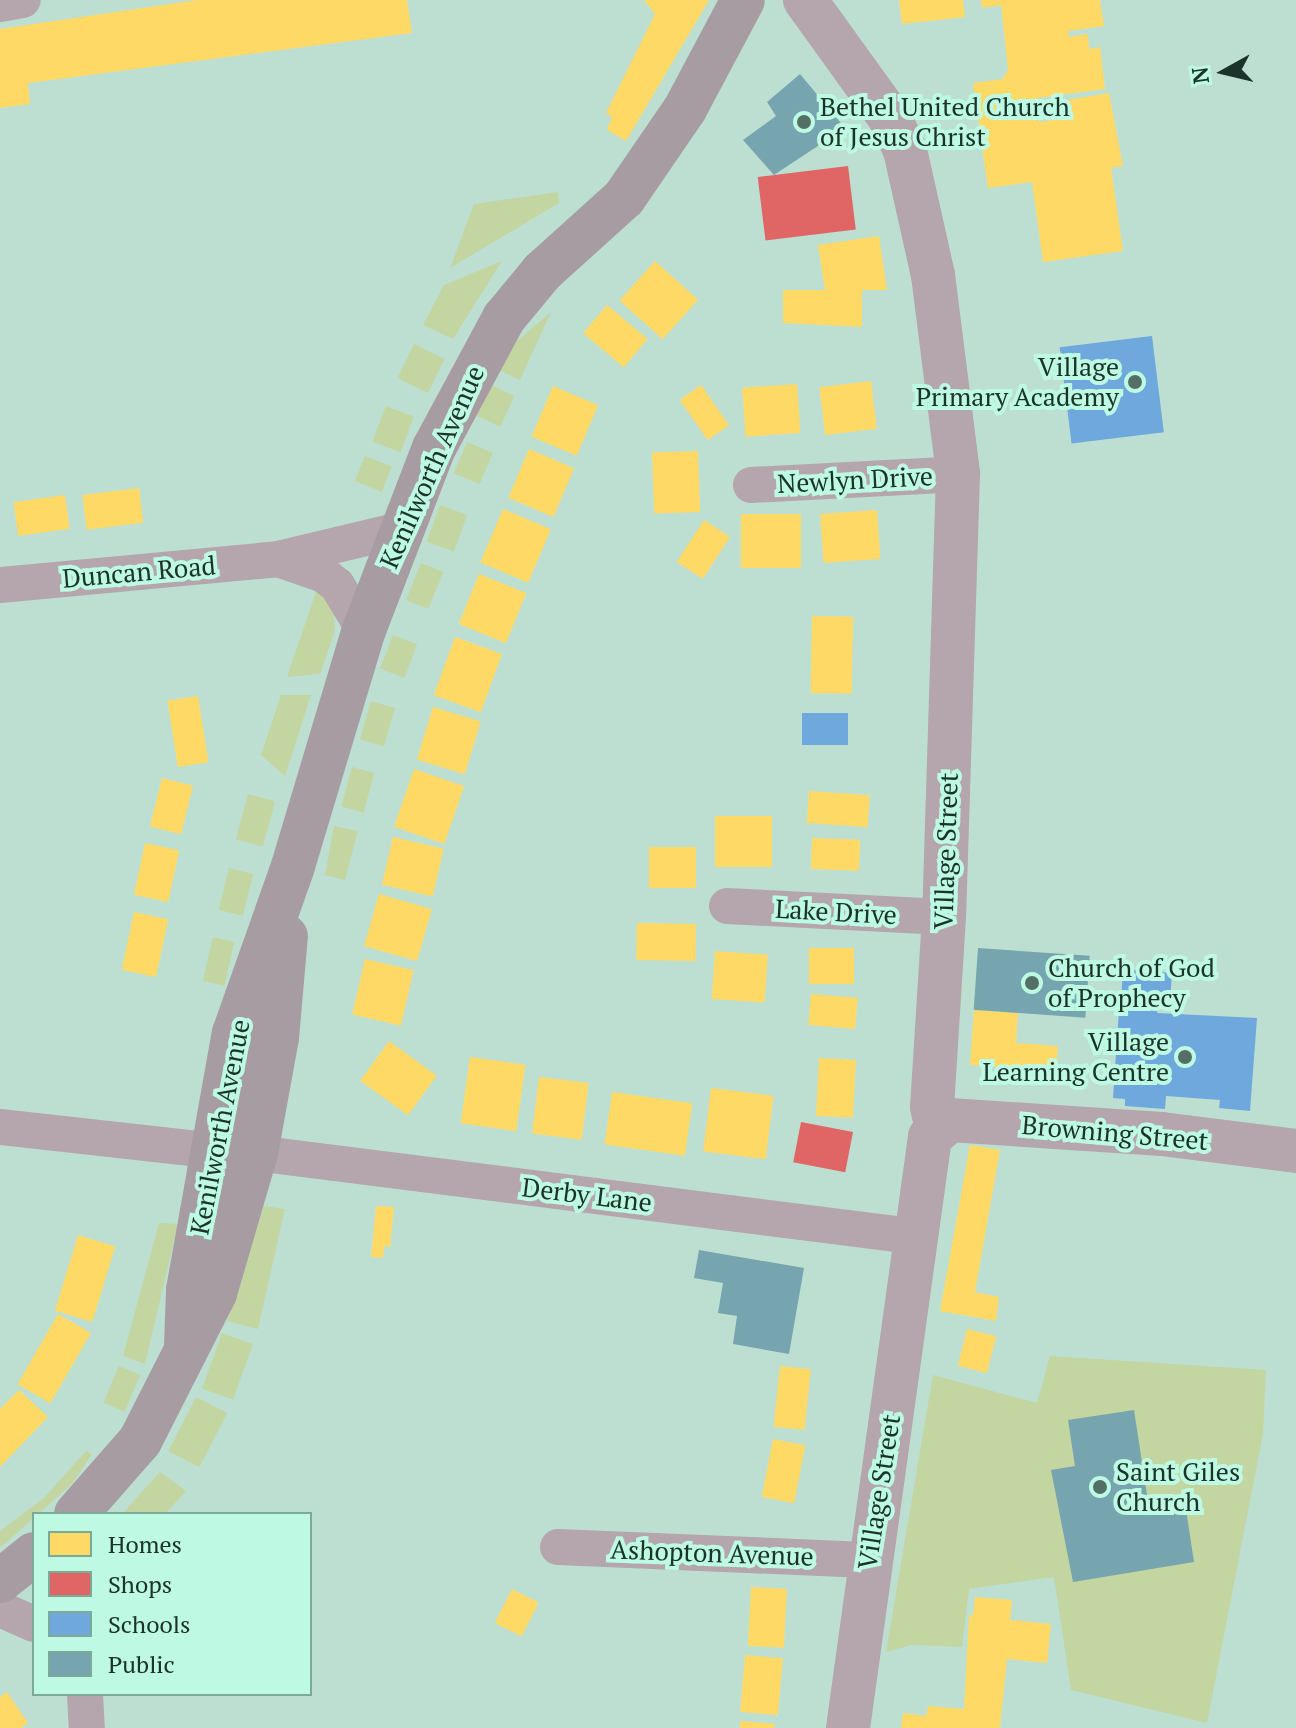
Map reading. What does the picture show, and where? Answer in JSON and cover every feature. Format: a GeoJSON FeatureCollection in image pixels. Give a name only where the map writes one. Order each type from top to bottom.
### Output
{"type":"FeatureCollection","features":[{"type":"Feature","properties":{"kind":"highway","name":"Kenilworth Avenue"},"geometry":{"type":"LineString","coordinates":[[186,1347],[188,1290],[209,1150],[234,1033],[293,866],[364,630],[400,530],[456,399],[504,318],[542,272],[624,198],[685,109],[743,0]]}},
{"type":"Feature","properties":{"kind":"highway","name":"Kenilworth Avenue"},"geometry":{"type":"LineString","coordinates":[[78,1512],[140,1441],[215,1293],[256,1153],[277,1038],[293,866]]}},
{"type":"Feature","properties":{"kind":"highway"},"geometry":{"type":"LineString","coordinates":[[0,1581],[32,1556]]}},
{"type":"Feature","properties":{"kind":"street"},"geometry":{"type":"LineString","coordinates":[[0,4],[23,0]]}},
{"type":"Feature","properties":{"kind":"street","name":"Village Street"},"geometry":{"type":"LineString","coordinates":[[805,0],[890,118],[905,150],[933,275],[958,474],[944,917],[932,1107],[937,1128],[930,1137],[919,1237],[867,1560],[848,1728]]}},
{"type":"Feature","properties":{"kind":"street","name":"Newlyn Drive"},"geometry":{"type":"LineString","coordinates":[[751,485],[958,474]]}},
{"type":"Feature","properties":{"kind":"street","name":"Duncan Road"},"geometry":{"type":"LineString","coordinates":[[0,585],[278,559],[400,530]]}},
{"type":"Feature","properties":{"kind":"street","name":"Duncan Road"},"geometry":{"type":"LineString","coordinates":[[278,559],[330,580],[364,630]]}},
{"type":"Feature","properties":{"kind":"street","name":"Lake Drive"},"geometry":{"type":"LineString","coordinates":[[727,906],[944,917]]}},
{"type":"Feature","properties":{"kind":"street","name":"Browning Street"},"geometry":{"type":"LineString","coordinates":[[937,1128],[950,1120],[1162,1134],[1296,1151]]}},
{"type":"Feature","properties":{"kind":"street"},"geometry":{"type":"LineString","coordinates":[[0,1127],[209,1150]]}},
{"type":"Feature","properties":{"kind":"street","name":"Derby Lane"},"geometry":{"type":"LineString","coordinates":[[256,1153],[919,1237]]}},
{"type":"Feature","properties":{"kind":"street","name":"Ashopton Avenue"},"geometry":{"type":"LineString","coordinates":[[558,1547],[867,1560]]}},
{"type":"Feature","properties":{"kind":"street"},"geometry":{"type":"LineString","coordinates":[[0,1609],[32,1623]]}},
{"type":"Feature","properties":{"kind":"street"},"geometry":{"type":"LineString","coordinates":[[85,1696],[87,1728]]}},
{"type":"Feature","properties":{"kind":"green space"},"geometry":{"type":"Polygon","coordinates":[[[558,192],[559,203],[450,268],[474,204],[558,192]]]}},
{"type":"Feature","properties":{"kind":"green space"},"geometry":{"type":"Polygon","coordinates":[[[502,261],[453,339],[423,325],[444,285],[502,261]]]}},
{"type":"Feature","properties":{"kind":"green space"},"geometry":{"type":"Polygon","coordinates":[[[551,312],[520,380],[499,370],[517,341],[551,312]]]}},
{"type":"Feature","properties":{"kind":"green space"},"geometry":{"type":"Polygon","coordinates":[[[414,344],[445,359],[428,393],[397,378],[414,344]]]}},
{"type":"Feature","properties":{"kind":"green space"},"geometry":{"type":"Polygon","coordinates":[[[491,385],[515,396],[500,427],[477,416],[491,385]]]}},
{"type":"Feature","properties":{"kind":"green space"},"geometry":{"type":"Polygon","coordinates":[[[386,406],[414,417],[400,452],[372,441],[386,406]]]}},
{"type":"Feature","properties":{"kind":"green space"},"geometry":{"type":"Polygon","coordinates":[[[467,442],[493,453],[479,484],[454,473],[467,442]]]}},
{"type":"Feature","properties":{"kind":"green space"},"geometry":{"type":"Polygon","coordinates":[[[365,456],[392,467],[382,492],[355,481],[365,456]]]}},
{"type":"Feature","properties":{"kind":"green space"},"geometry":{"type":"Polygon","coordinates":[[[440,505],[467,515],[454,552],[427,542],[440,505]]]}},
{"type":"Feature","properties":{"kind":"green space"},"geometry":{"type":"Polygon","coordinates":[[[421,563],[443,572],[428,609],[406,600],[421,563]]]}},
{"type":"Feature","properties":{"kind":"green space"},"geometry":{"type":"Polygon","coordinates":[[[318,586],[333,606],[335,631],[320,674],[287,677],[318,586]]]}},
{"type":"Feature","properties":{"kind":"green space"},"geometry":{"type":"Polygon","coordinates":[[[393,635],[417,644],[404,678],[380,669],[393,635]]]}},
{"type":"Feature","properties":{"kind":"green space"},"geometry":{"type":"Polygon","coordinates":[[[281,695],[311,695],[285,776],[261,755],[281,695]]]}},
{"type":"Feature","properties":{"kind":"green space"},"geometry":{"type":"Polygon","coordinates":[[[371,701],[395,708],[384,746],[360,739],[371,701]]]}},
{"type":"Feature","properties":{"kind":"green space"},"geometry":{"type":"Polygon","coordinates":[[[352,767],[374,773],[364,813],[341,807],[352,767]]]}},
{"type":"Feature","properties":{"kind":"green space"},"geometry":{"type":"Polygon","coordinates":[[[248,794],[275,801],[263,847],[236,839],[248,794]]]}},
{"type":"Feature","properties":{"kind":"green space"},"geometry":{"type":"Polygon","coordinates":[[[334,826],[358,831],[345,880],[325,875],[334,826]]]}},
{"type":"Feature","properties":{"kind":"green space"},"geometry":{"type":"Polygon","coordinates":[[[229,868],[253,874],[243,916],[219,910],[229,868]]]}},
{"type":"Feature","properties":{"kind":"green space"},"geometry":{"type":"Polygon","coordinates":[[[213,937],[234,942],[224,986],[203,981],[213,937]]]}},
{"type":"Feature","properties":{"kind":"green space"},"geometry":{"type":"Polygon","coordinates":[[[264,1206],[285,1209],[258,1329],[227,1321],[264,1206]]]}},
{"type":"Feature","properties":{"kind":"green space"},"geometry":{"type":"Polygon","coordinates":[[[159,1223],[178,1224],[145,1364],[123,1356],[159,1223]]]}},
{"type":"Feature","properties":{"kind":"green space"},"geometry":{"type":"Polygon","coordinates":[[[222,1333],[253,1344],[233,1400],[202,1388],[222,1333]]]}},
{"type":"Feature","properties":{"kind":"green space"},"geometry":{"type":"Polygon","coordinates":[[[1050,1356],[1266,1370],[1263,1434],[1207,1723],[1071,1690],[1054,1577],[969,1589],[962,1647],[912,1645],[886,1652],[933,1375],[1037,1403],[1050,1356]]]}},
{"type":"Feature","properties":{"kind":"green space"},"geometry":{"type":"Polygon","coordinates":[[[119,1366],[140,1375],[125,1412],[103,1403],[119,1366]]]}},
{"type":"Feature","properties":{"kind":"green space"},"geometry":{"type":"Polygon","coordinates":[[[196,1397],[227,1413],[199,1467],[168,1451],[196,1397]]]}},
{"type":"Feature","properties":{"kind":"green space"},"geometry":{"type":"Polygon","coordinates":[[[86,1451],[92,1454],[72,1484],[40,1512],[32,1512],[32,1520],[0,1548],[0,1531],[44,1498],[86,1451]]]}},
{"type":"Feature","properties":{"kind":"green space"},"geometry":{"type":"Polygon","coordinates":[[[160,1472],[186,1491],[167,1512],[124,1512],[160,1472]]]}},
{"type":"Feature","properties":{"kind":"building: Homes"},"geometry":{"type":"Polygon","coordinates":[[[197,0],[407,0],[412,33],[28,83],[30,104],[0,108],[0,29],[197,0]]]}},
{"type":"Feature","properties":{"kind":"building: Homes"},"geometry":{"type":"Polygon","coordinates":[[[644,0],[709,0],[626,141],[607,130],[612,117],[606,113],[655,14],[644,0]]]}},
{"type":"Feature","properties":{"kind":"building: Homes"},"geometry":{"type":"Polygon","coordinates":[[[899,0],[963,0],[965,17],[902,24],[899,0]]]}},
{"type":"Feature","properties":{"kind":"building: Homes"},"geometry":{"type":"Polygon","coordinates":[[[981,0],[1100,0],[1104,26],[1068,31],[1069,37],[1088,34],[1089,49],[1100,47],[1105,89],[1037,98],[1039,122],[1068,118],[1067,100],[1109,93],[1123,166],[1111,168],[1123,251],[1043,262],[1032,182],[988,188],[973,83],[1003,79],[1008,69],[1001,5],[982,8],[981,0]]]}},
{"type":"Feature","properties":{"kind":"building: Homes"},"geometry":{"type":"Polygon","coordinates":[[[879,236],[887,290],[862,290],[862,327],[783,323],[783,290],[825,290],[818,245],[879,236]]]}},
{"type":"Feature","properties":{"kind":"building: Homes"},"geometry":{"type":"Polygon","coordinates":[[[655,261],[698,300],[663,339],[620,300],[655,261]]]}},
{"type":"Feature","properties":{"kind":"building: Homes"},"geometry":{"type":"Polygon","coordinates":[[[607,305],[648,339],[624,367],[583,333],[607,305]]]}},
{"type":"Feature","properties":{"kind":"building: Homes"},"geometry":{"type":"Polygon","coordinates":[[[871,381],[877,429],[825,435],[819,387],[871,381]]]}},
{"type":"Feature","properties":{"kind":"building: Homes"},"geometry":{"type":"Polygon","coordinates":[[[797,384],[800,433],[746,437],[742,388],[797,384]]]}},
{"type":"Feature","properties":{"kind":"building: Homes"},"geometry":{"type":"Polygon","coordinates":[[[701,385],[729,425],[708,440],[680,400],[701,385]]]}},
{"type":"Feature","properties":{"kind":"building: Homes"},"geometry":{"type":"Polygon","coordinates":[[[553,386],[598,405],[577,456],[532,437],[553,386]]]}},
{"type":"Feature","properties":{"kind":"building: Homes"},"geometry":{"type":"Polygon","coordinates":[[[529,449],[574,468],[553,517],[508,498],[529,449]]]}},
{"type":"Feature","properties":{"kind":"building: Homes"},"geometry":{"type":"Polygon","coordinates":[[[698,451],[700,512],[654,514],[652,453],[698,451]]]}},
{"type":"Feature","properties":{"kind":"building: Homes"},"geometry":{"type":"Polygon","coordinates":[[[139,488],[143,523],[87,530],[82,495],[139,488]]]}},
{"type":"Feature","properties":{"kind":"building: Homes"},"geometry":{"type":"Polygon","coordinates":[[[65,495],[70,529],[18,536],[14,502],[65,495]]]}},
{"type":"Feature","properties":{"kind":"building: Homes"},"geometry":{"type":"Polygon","coordinates":[[[503,509],[551,529],[528,583],[480,562],[503,509]]]}},
{"type":"Feature","properties":{"kind":"building: Homes"},"geometry":{"type":"Polygon","coordinates":[[[877,510],[880,559],[824,563],[820,514],[877,510]]]}},
{"type":"Feature","properties":{"kind":"building: Homes"},"geometry":{"type":"Polygon","coordinates":[[[741,514],[801,514],[801,568],[741,568],[741,514]]]}},
{"type":"Feature","properties":{"kind":"building: Homes"},"geometry":{"type":"Polygon","coordinates":[[[704,520],[730,537],[703,579],[677,562],[704,520]]]}},
{"type":"Feature","properties":{"kind":"building: Homes"},"geometry":{"type":"Polygon","coordinates":[[[479,574],[526,593],[506,643],[459,624],[479,574]]]}},
{"type":"Feature","properties":{"kind":"building: Homes"},"geometry":{"type":"Polygon","coordinates":[[[812,616],[853,617],[852,694],[811,693],[812,616]]]}},
{"type":"Feature","properties":{"kind":"building: Homes"},"geometry":{"type":"Polygon","coordinates":[[[455,637],[502,654],[481,712],[434,695],[455,637]]]}},
{"type":"Feature","properties":{"kind":"building: Homes"},"geometry":{"type":"Polygon","coordinates":[[[198,696],[208,762],[178,767],[167,701],[198,696]]]}},
{"type":"Feature","properties":{"kind":"building: Homes"},"geometry":{"type":"Polygon","coordinates":[[[433,707],[481,722],[465,774],[417,760],[433,707]]]}},
{"type":"Feature","properties":{"kind":"building: Homes"},"geometry":{"type":"Polygon","coordinates":[[[414,769],[464,786],[444,844],[394,827],[414,769]]]}},
{"type":"Feature","properties":{"kind":"building: Homes"},"geometry":{"type":"Polygon","coordinates":[[[162,778],[193,786],[181,834],[150,827],[162,778]]]}},
{"type":"Feature","properties":{"kind":"building: Homes"},"geometry":{"type":"Polygon","coordinates":[[[809,791],[870,795],[868,827],[807,823],[809,791]]]}},
{"type":"Feature","properties":{"kind":"building: Homes"},"geometry":{"type":"Polygon","coordinates":[[[715,816],[772,816],[772,867],[715,867],[715,816]]]}},
{"type":"Feature","properties":{"kind":"building: Homes"},"geometry":{"type":"Polygon","coordinates":[[[393,837],[444,849],[433,896],[382,885],[393,837]]]}},
{"type":"Feature","properties":{"kind":"building: Homes"},"geometry":{"type":"Polygon","coordinates":[[[812,838],[860,840],[859,871],[811,869],[812,838]]]}},
{"type":"Feature","properties":{"kind":"building: Homes"},"geometry":{"type":"Polygon","coordinates":[[[145,843],[179,850],[168,902],[134,895],[145,843]]]}},
{"type":"Feature","properties":{"kind":"building: Homes"},"geometry":{"type":"Polygon","coordinates":[[[649,847],[696,847],[696,888],[649,888],[649,847]]]}},
{"type":"Feature","properties":{"kind":"building: Homes"},"geometry":{"type":"Polygon","coordinates":[[[379,894],[432,909],[417,961],[364,946],[379,894]]]}},
{"type":"Feature","properties":{"kind":"building: Homes"},"geometry":{"type":"Polygon","coordinates":[[[134,912],[168,919],[156,977],[122,970],[134,912]]]}},
{"type":"Feature","properties":{"kind":"building: Homes"},"geometry":{"type":"Polygon","coordinates":[[[637,923],[696,924],[695,961],[636,960],[637,923]]]}},
{"type":"Feature","properties":{"kind":"building: Homes"},"geometry":{"type":"Polygon","coordinates":[[[809,948],[854,948],[854,984],[809,984],[809,948]]]}},
{"type":"Feature","properties":{"kind":"building: Homes"},"geometry":{"type":"Polygon","coordinates":[[[715,951],[768,955],[765,1003],[712,999],[715,951]]]}},
{"type":"Feature","properties":{"kind":"building: Homes"},"geometry":{"type":"Polygon","coordinates":[[[365,959],[414,970],[401,1026],[352,1015],[365,959]]]}},
{"type":"Feature","properties":{"kind":"building: Homes"},"geometry":{"type":"Polygon","coordinates":[[[811,994],[858,998],[855,1029],[808,1025],[811,994]]]}},
{"type":"Feature","properties":{"kind":"building: Homes"},"geometry":{"type":"Polygon","coordinates":[[[974,1010],[1018,1013],[1016,1043],[1058,1046],[1056,1071],[970,1065],[974,1010]]]}},
{"type":"Feature","properties":{"kind":"building: Homes"},"geometry":{"type":"Polygon","coordinates":[[[389,1041],[437,1076],[408,1115],[360,1081],[389,1041]]]}},
{"type":"Feature","properties":{"kind":"building: Homes"},"geometry":{"type":"Polygon","coordinates":[[[470,1057],[525,1065],[516,1131],[461,1123],[470,1057]]]}},
{"type":"Feature","properties":{"kind":"building: Homes"},"geometry":{"type":"Polygon","coordinates":[[[819,1058],[856,1060],[853,1118],[816,1116],[819,1058]]]}},
{"type":"Feature","properties":{"kind":"building: Homes"},"geometry":{"type":"Polygon","coordinates":[[[539,1077],[589,1083],[582,1140],[532,1134],[539,1077]]]}},
{"type":"Feature","properties":{"kind":"building: Homes"},"geometry":{"type":"Polygon","coordinates":[[[711,1088],[774,1096],[766,1159],[703,1152],[711,1088]]]}},
{"type":"Feature","properties":{"kind":"building: Homes"},"geometry":{"type":"Polygon","coordinates":[[[612,1092],[692,1103],[685,1156],[605,1144],[612,1092]]]}},
{"type":"Feature","properties":{"kind":"building: Homes"},"geometry":{"type":"Polygon","coordinates":[[[970,1145],[1000,1150],[975,1292],[999,1297],[996,1321],[940,1311],[970,1145]]]}},
{"type":"Feature","properties":{"kind":"building: Homes"},"geometry":{"type":"Polygon","coordinates":[[[376,1206],[394,1207],[390,1247],[384,1246],[383,1258],[371,1257],[376,1206]]]}},
{"type":"Feature","properties":{"kind":"building: Homes"},"geometry":{"type":"Polygon","coordinates":[[[78,1235],[115,1246],[92,1322],[55,1311],[78,1235]]]}},
{"type":"Feature","properties":{"kind":"building: Homes"},"geometry":{"type":"Polygon","coordinates":[[[58,1314],[91,1333],[50,1403],[18,1384],[58,1314]]]}},
{"type":"Feature","properties":{"kind":"building: Homes"},"geometry":{"type":"Polygon","coordinates":[[[967,1329],[996,1336],[987,1373],[958,1366],[967,1329]]]}},
{"type":"Feature","properties":{"kind":"building: Homes"},"geometry":{"type":"Polygon","coordinates":[[[780,1366],[811,1369],[804,1430],[774,1427],[780,1366]]]}},
{"type":"Feature","properties":{"kind":"building: Homes"},"geometry":{"type":"Polygon","coordinates":[[[19,1390],[48,1417],[0,1467],[0,1409],[19,1390]]]}},
{"type":"Feature","properties":{"kind":"building: Homes"},"geometry":{"type":"Polygon","coordinates":[[[773,1439],[805,1445],[794,1503],[762,1497],[773,1439]]]}},
{"type":"Feature","properties":{"kind":"building: Homes"},"geometry":{"type":"Polygon","coordinates":[[[751,1587],[787,1589],[784,1648],[748,1646],[751,1587]]]}},
{"type":"Feature","properties":{"kind":"building: Homes"},"geometry":{"type":"Polygon","coordinates":[[[512,1589],[539,1603],[521,1636],[495,1623],[512,1589]]]}},
{"type":"Feature","properties":{"kind":"building: Homes"},"geometry":{"type":"Polygon","coordinates":[[[975,1597],[1012,1600],[1010,1620],[1051,1624],[1047,1663],[1007,1659],[1000,1728],[901,1728],[903,1713],[926,1716],[928,1706],[964,1709],[969,1615],[973,1615],[975,1597]]]}},
{"type":"Feature","properties":{"kind":"building: Homes"},"geometry":{"type":"Polygon","coordinates":[[[745,1655],[783,1658],[778,1715],[740,1712],[745,1655]]]}},
{"type":"Feature","properties":{"kind":"building: Homes"},"geometry":{"type":"Polygon","coordinates":[[[7,1692],[28,1723],[21,1728],[0,1728],[0,1697],[7,1692]]]}},
{"type":"Feature","properties":{"kind":"building: Homes"},"geometry":{"type":"Polygon","coordinates":[[[740,1721],[775,1724],[774,1728],[740,1728],[740,1721]]]}},
{"type":"Feature","properties":{"kind":"building: Shops"},"geometry":{"type":"Polygon","coordinates":[[[848,166],[856,230],[765,241],[758,177],[848,166]]]}},
{"type":"Feature","properties":{"kind":"building: Shops"},"geometry":{"type":"Polygon","coordinates":[[[801,1122],[853,1132],[845,1172],[793,1162],[801,1122]]]}},
{"type":"Feature","properties":{"kind":"building: Schools"},"geometry":{"type":"Polygon","coordinates":[[[1152,336],[1164,432],[1072,444],[1060,347],[1152,336]]]}},
{"type":"Feature","properties":{"kind":"building: Schools"},"geometry":{"type":"Polygon","coordinates":[[[802,713],[848,713],[848,745],[802,745],[802,713]]]}},
{"type":"Feature","properties":{"kind":"building: Schools","name":"Village Learning Centre"},"geometry":{"type":"Polygon","coordinates":[[[1123,969],[1172,973],[1170,1003],[1158,1002],[1157,1013],[1257,1018],[1250,1111],[1219,1108],[1220,1100],[1166,1096],[1165,1109],[1125,1106],[1125,1099],[1113,1098],[1119,1010],[1135,1011],[1135,1002],[1121,1001],[1123,969]]]}},
{"type":"Feature","properties":{"kind":"building: Public","name":"Bethel United Church of Jesus Christ"},"geometry":{"type":"Polygon","coordinates":[[[800,74],[845,128],[774,175],[743,140],[776,116],[767,102],[800,74]]]}},
{"type":"Feature","properties":{"kind":"building: Public","name":"Church of God of Prophecy"},"geometry":{"type":"Polygon","coordinates":[[[978,948],[1090,956],[1085,1018],[974,1010],[978,948]]]}},
{"type":"Feature","properties":{"kind":"building: Public"},"geometry":{"type":"Polygon","coordinates":[[[699,1250],[804,1268],[789,1354],[733,1344],[737,1316],[718,1313],[723,1283],[694,1278],[699,1250]]]}},
{"type":"Feature","properties":{"kind":"building: Public","name":"Saint Giles Church"},"geometry":{"type":"Polygon","coordinates":[[[1134,1410],[1149,1508],[1185,1503],[1194,1562],[1073,1582],[1051,1470],[1075,1466],[1068,1420],[1134,1410]]]}},
{"type":"Feature","properties":{"kind":"place","name":"Bethel United Church of Jesus Christ"},"geometry":{"type":"Point","coordinates":[804,122]}},
{"type":"Feature","properties":{"kind":"place","name":"Village Primary Academy"},"geometry":{"type":"Point","coordinates":[1135,382]}},
{"type":"Feature","properties":{"kind":"place","name":"Church of God of Prophecy"},"geometry":{"type":"Point","coordinates":[1032,983]}},
{"type":"Feature","properties":{"kind":"place","name":"Village Learning Centre"},"geometry":{"type":"Point","coordinates":[1185,1057]}},
{"type":"Feature","properties":{"kind":"place","name":"Saint Giles Church"},"geometry":{"type":"Point","coordinates":[1100,1487]}}]}
